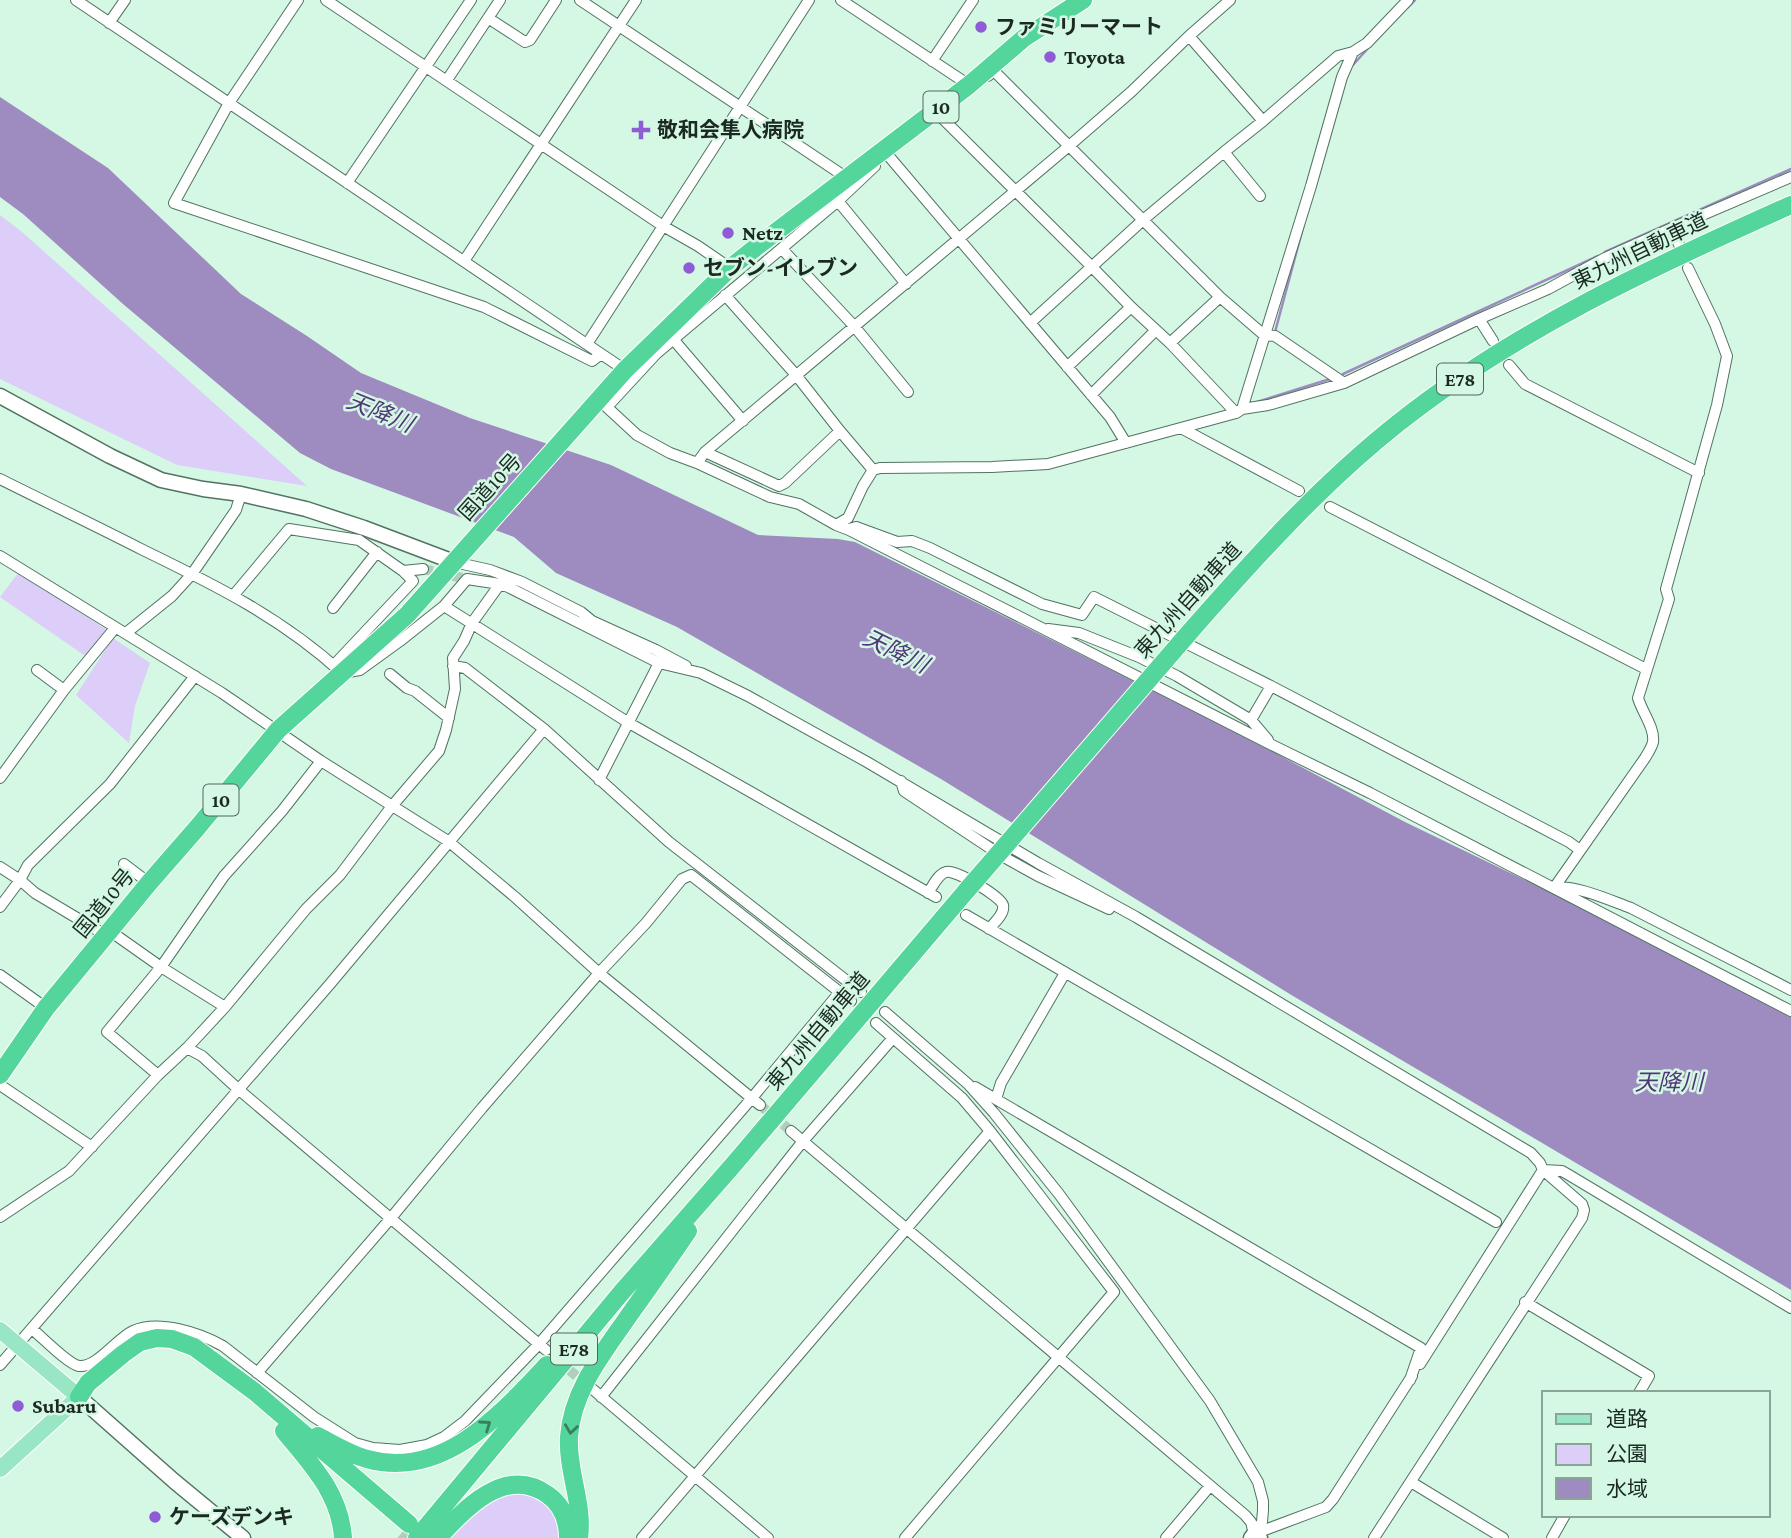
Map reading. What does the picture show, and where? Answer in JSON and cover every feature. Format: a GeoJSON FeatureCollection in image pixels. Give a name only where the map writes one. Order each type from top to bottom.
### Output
{"type":"FeatureCollection","features":[{"type":"Feature","properties":{"kind":"highway","name":"国道10号"},"geometry":{"type":"LineString","coordinates":[[0,1075],[46,1008],[278,730],[338,669],[407,615],[598,405],[625,370],[730,268],[801,217],[847,178],[969,85],[1024,38],[1083,0]]}},
{"type":"Feature","properties":{"kind":"highway","name":"東九州自動車道"},"geometry":{"type":"LineString","coordinates":[[412,1533],[798,1090],[1188,634],[1283,529],[1351,463],[1441,391],[1581,304],[1791,205]]}},
{"type":"Feature","properties":{"kind":"highway"},"geometry":{"type":"LineString","coordinates":[[579,1538],[579,1511],[569,1438],[575,1404],[583,1387],[690,1228],[798,1090]]}},
{"type":"Feature","properties":{"kind":"highway","name":"東九州自動車道"},"geometry":{"type":"LineString","coordinates":[[436,1538],[734,1164]]}},
{"type":"Feature","properties":{"kind":"highway"},"geometry":{"type":"LineString","coordinates":[[287,1426],[343,1450],[382,1462],[406,1462],[436,1456],[450,1450],[496,1418],[572,1338],[621,1293]]}},
{"type":"Feature","properties":{"kind":"highway"},"geometry":{"type":"LineString","coordinates":[[79,1398],[88,1384],[140,1342],[157,1338],[172,1339],[194,1347],[255,1392],[287,1426],[412,1533]]}},
{"type":"Feature","properties":{"kind":"highway"},"geometry":{"type":"LineString","coordinates":[[287,1426],[331,1492],[340,1517],[342,1538]]}},
{"type":"Feature","properties":{"kind":"highway"},"geometry":{"type":"LineString","coordinates":[[436,1538],[481,1497],[506,1486],[521,1485],[543,1491],[555,1501],[566,1521],[568,1538]]}},
{"type":"Feature","properties":{"kind":"main road"},"geometry":{"type":"LineString","coordinates":[[0,1330],[79,1398],[0,1469]]}},
{"type":"Feature","properties":{"kind":"street"},"geometry":{"type":"LineString","coordinates":[[76,0],[625,370]]}},
{"type":"Feature","properties":{"kind":"street"},"geometry":{"type":"LineString","coordinates":[[109,23],[125,0]]}},
{"type":"Feature","properties":{"kind":"street"},"geometry":{"type":"LineString","coordinates":[[298,0],[229,103],[174,203],[484,307],[592,361],[601,354]]}},
{"type":"Feature","properties":{"kind":"street"},"geometry":{"type":"LineString","coordinates":[[326,0],[730,268]]}},
{"type":"Feature","properties":{"kind":"street"},"geometry":{"type":"LineString","coordinates":[[347,183],[471,0]]}},
{"type":"Feature","properties":{"kind":"street"},"geometry":{"type":"LineString","coordinates":[[447,80],[500,0]]}},
{"type":"Feature","properties":{"kind":"street"},"geometry":{"type":"LineString","coordinates":[[488,18],[525,42],[530,40],[556,0]]}},
{"type":"Feature","properties":{"kind":"street"},"geometry":{"type":"LineString","coordinates":[[580,0],[847,178]]}},
{"type":"Feature","properties":{"kind":"street"},"geometry":{"type":"LineString","coordinates":[[464,261],[636,0]]}},
{"type":"Feature","properties":{"kind":"street"},"geometry":{"type":"LineString","coordinates":[[587,344],[808,0]]}},
{"type":"Feature","properties":{"kind":"street"},"geometry":{"type":"LineString","coordinates":[[841,0],[969,85]]}},
{"type":"Feature","properties":{"kind":"street"},"geometry":{"type":"LineString","coordinates":[[932,61],[973,0]]}},
{"type":"Feature","properties":{"kind":"street"},"geometry":{"type":"LineString","coordinates":[[697,463],[705,452],[1069,146],[1230,0]]}},
{"type":"Feature","properties":{"kind":"street"},"geometry":{"type":"LineString","coordinates":[[1030,323],[1143,220],[1338,55],[1353,52],[1367,43],[1408,0]]}},
{"type":"Feature","properties":{"kind":"street"},"geometry":{"type":"LineString","coordinates":[[1189,36],[1263,121]]}},
{"type":"Feature","properties":{"kind":"street"},"geometry":{"type":"LineString","coordinates":[[1239,411],[1311,186],[1342,76],[1353,52]]}},
{"type":"Feature","properties":{"kind":"street"},"geometry":{"type":"LineString","coordinates":[[1344,383],[1275,336],[1264,335],[1220,297],[994,71],[887,154],[838,201],[598,405],[638,435],[670,453],[770,497],[799,504],[1382,799],[1791,1011]]}},
{"type":"Feature","properties":{"kind":"street"},"geometry":{"type":"LineString","coordinates":[[939,115],[1239,411]]}},
{"type":"Feature","properties":{"kind":"street"},"geometry":{"type":"LineString","coordinates":[[1224,152],[1260,196]]}},
{"type":"Feature","properties":{"kind":"street"},"geometry":{"type":"LineString","coordinates":[[887,154],[1110,417],[1126,443]]}},
{"type":"Feature","properties":{"kind":"street"},"geometry":{"type":"LineString","coordinates":[[836,525],[848,518],[873,470],[880,468],[1048,464],[1344,383],[1548,289],[1605,258],[1791,177]]}},
{"type":"Feature","properties":{"kind":"street"},"geometry":{"type":"LineString","coordinates":[[782,249],[801,217],[838,201]]}},
{"type":"Feature","properties":{"kind":"street"},"geometry":{"type":"LineString","coordinates":[[838,201],[906,285]]}},
{"type":"Feature","properties":{"kind":"street"},"geometry":{"type":"LineString","coordinates":[[1672,228],[1680,247]]}},
{"type":"Feature","properties":{"kind":"street"},"geometry":{"type":"LineString","coordinates":[[782,249],[854,326],[908,392]]}},
{"type":"Feature","properties":{"kind":"street"},"geometry":{"type":"LineString","coordinates":[[1554,888],[1646,758],[1653,741],[1652,731],[1638,698],[1669,599],[1666,589],[1699,473],[1727,356],[1688,268]]}},
{"type":"Feature","properties":{"kind":"street"},"geometry":{"type":"LineString","coordinates":[[725,295],[796,375],[873,470]]}},
{"type":"Feature","properties":{"kind":"street"},"geometry":{"type":"LineString","coordinates":[[1170,343],[1220,297]]}},
{"type":"Feature","properties":{"kind":"street"},"geometry":{"type":"LineString","coordinates":[[1067,367],[1131,307]]}},
{"type":"Feature","properties":{"kind":"street"},"geometry":{"type":"LineString","coordinates":[[1479,319],[1493,341]]}},
{"type":"Feature","properties":{"kind":"street"},"geometry":{"type":"LineString","coordinates":[[1091,395],[1155,331]]}},
{"type":"Feature","properties":{"kind":"street"},"geometry":{"type":"LineString","coordinates":[[673,339],[743,421]]}},
{"type":"Feature","properties":{"kind":"street"},"geometry":{"type":"LineString","coordinates":[[1509,365],[1525,384],[1699,473]]}},
{"type":"Feature","properties":{"kind":"street"},"geometry":{"type":"LineString","coordinates":[[0,396],[141,472],[161,480],[278,502],[362,534],[513,578],[581,612],[592,621],[748,696],[901,781],[1038,863],[1136,917],[1531,1153],[1543,1170],[1582,1204],[1584,1210],[1581,1218],[1374,1538]]}},
{"type":"Feature","properties":{"kind":"street"},"geometry":{"type":"LineString","coordinates":[[1181,428],[1299,491]]}},
{"type":"Feature","properties":{"kind":"street"},"geometry":{"type":"LineString","coordinates":[[705,452],[779,486],[840,431]]}},
{"type":"Feature","properties":{"kind":"street"},"geometry":{"type":"LineString","coordinates":[[0,479],[233,596],[285,626],[338,669],[360,670],[444,606],[467,579],[500,584],[659,663],[701,673]]}},
{"type":"Feature","properties":{"kind":"street"},"geometry":{"type":"LineString","coordinates":[[126,633],[172,596],[192,574],[236,510],[241,494]]}},
{"type":"Feature","properties":{"kind":"street"},"geometry":{"type":"LineString","coordinates":[[1330,507],[1646,669]]}},
{"type":"Feature","properties":{"kind":"street"},"geometry":{"type":"LineString","coordinates":[[849,530],[856,527],[897,542],[912,541],[921,544],[1042,604],[1082,615],[1094,597],[1271,686],[1580,850]]}},
{"type":"Feature","properties":{"kind":"street"},"geometry":{"type":"LineString","coordinates":[[233,596],[289,529],[362,534],[377,552],[413,581],[338,669]]}},
{"type":"Feature","properties":{"kind":"street"},"geometry":{"type":"LineString","coordinates":[[332,608],[377,552]]}},
{"type":"Feature","properties":{"kind":"street"},"geometry":{"type":"LineString","coordinates":[[0,556],[195,676],[321,761],[449,841],[599,973],[756,1102]]}},
{"type":"Feature","properties":{"kind":"street"},"geometry":{"type":"LineString","coordinates":[[403,571],[423,569]]}},
{"type":"Feature","properties":{"kind":"street"},"geometry":{"type":"LineString","coordinates":[[513,578],[530,598]]}},
{"type":"Feature","properties":{"kind":"street"},"geometry":{"type":"LineString","coordinates":[[0,1217],[69,1171],[158,1075],[187,1048],[225,1007],[306,909],[340,875],[392,806],[439,751],[455,689],[453,658],[472,623],[500,584]]}},
{"type":"Feature","properties":{"kind":"street"},"geometry":{"type":"LineString","coordinates":[[444,606],[629,723],[932,895],[941,876],[947,871],[955,872],[977,884],[1002,903],[1001,915],[989,929]]}},
{"type":"Feature","properties":{"kind":"street"},"geometry":{"type":"LineString","coordinates":[[0,779],[64,690],[115,628]]}},
{"type":"Feature","properties":{"kind":"street"},"geometry":{"type":"LineString","coordinates":[[1041,628],[1079,633],[1139,657],[1177,676],[1251,720],[1272,745]]}},
{"type":"Feature","properties":{"kind":"street"},"geometry":{"type":"LineString","coordinates":[[599,780],[659,663]]}},
{"type":"Feature","properties":{"kind":"street"},"geometry":{"type":"LineString","coordinates":[[257,1373],[482,1108],[682,879],[691,875],[850,1000],[859,991],[669,842],[544,729],[465,668],[453,666]]}},
{"type":"Feature","properties":{"kind":"street"},"geometry":{"type":"LineString","coordinates":[[37,670],[64,690]]}},
{"type":"Feature","properties":{"kind":"street"},"geometry":{"type":"LineString","coordinates":[[390,674],[449,718]]}},
{"type":"Feature","properties":{"kind":"street"},"geometry":{"type":"LineString","coordinates":[[0,908],[28,865],[110,784],[195,676]]}},
{"type":"Feature","properties":{"kind":"street"},"geometry":{"type":"LineString","coordinates":[[1251,720],[1271,686]]}},
{"type":"Feature","properties":{"kind":"street"},"geometry":{"type":"LineString","coordinates":[[0,1365],[330,984],[544,729]]}},
{"type":"Feature","properties":{"kind":"street"},"geometry":{"type":"LineString","coordinates":[[158,1075],[107,1032],[161,967],[224,876],[282,811],[321,761]]}},
{"type":"Feature","properties":{"kind":"street"},"geometry":{"type":"LineString","coordinates":[[124,864],[149,883]]}},
{"type":"Feature","properties":{"kind":"street"},"geometry":{"type":"LineString","coordinates":[[0,867],[35,893],[108,934],[225,1007]]}},
{"type":"Feature","properties":{"kind":"street"},"geometry":{"type":"LineString","coordinates":[[1554,888],[1565,887],[1631,908],[1791,990]]}},
{"type":"Feature","properties":{"kind":"street"},"geometry":{"type":"LineString","coordinates":[[966,915],[1496,1222]]}},
{"type":"Feature","properties":{"kind":"street"},"geometry":{"type":"LineString","coordinates":[[996,1099],[1001,1083],[1065,973]]}},
{"type":"Feature","properties":{"kind":"street"},"geometry":{"type":"LineString","coordinates":[[0,975],[46,1008]]}},
{"type":"Feature","properties":{"kind":"street"},"geometry":{"type":"LineString","coordinates":[[32,1329],[72,1363],[82,1366],[93,1363],[131,1332],[152,1326],[174,1328],[217,1343],[314,1417],[355,1443],[382,1450],[409,1450],[436,1442],[459,1427],[543,1347],[756,1102],[839,993]]}},
{"type":"Feature","properties":{"kind":"street"},"geometry":{"type":"LineString","coordinates":[[885,1012],[968,1084],[994,1113],[1059,1194],[1210,1401],[1258,1482],[1263,1510],[1262,1522],[1255,1537]]}},
{"type":"Feature","properties":{"kind":"street"},"geometry":{"type":"LineString","coordinates":[[876,1023],[962,1098],[1114,1292],[905,1538]]}},
{"type":"Feature","properties":{"kind":"street"},"geometry":{"type":"LineString","coordinates":[[601,1398],[803,1141],[893,1038]]}},
{"type":"Feature","properties":{"kind":"street"},"geometry":{"type":"LineString","coordinates":[[187,1048],[202,1056],[543,1347]]}},
{"type":"Feature","properties":{"kind":"street"},"geometry":{"type":"LineString","coordinates":[[968,1084],[1421,1348],[1410,1380]]}},
{"type":"Feature","properties":{"kind":"street"},"geometry":{"type":"LineString","coordinates":[[0,1085],[92,1147]]}},
{"type":"Feature","properties":{"kind":"street"},"geometry":{"type":"LineString","coordinates":[[791,1131],[1245,1515],[1251,1522],[1255,1537]]}},
{"type":"Feature","properties":{"kind":"street"},"geometry":{"type":"LineString","coordinates":[[642,1538],[990,1131]]}},
{"type":"Feature","properties":{"kind":"street"},"geometry":{"type":"LineString","coordinates":[[1543,1170],[1569,1174],[1791,1308]]}},
{"type":"Feature","properties":{"kind":"street"},"geometry":{"type":"LineString","coordinates":[[1255,1537],[1318,1511],[1333,1499],[1543,1170]]}},
{"type":"Feature","properties":{"kind":"street"},"geometry":{"type":"LineString","coordinates":[[1525,1302],[1649,1376],[1640,1391]]}},
{"type":"Feature","properties":{"kind":"street"},"geometry":{"type":"LineString","coordinates":[[590,1387],[768,1538]]}},
{"type":"Feature","properties":{"kind":"street"},"geometry":{"type":"LineString","coordinates":[[79,1398],[243,1538]]}},
{"type":"Feature","properties":{"kind":"street"},"geometry":{"type":"LineString","coordinates":[[1410,1482],[1503,1538]]}},
{"type":"Feature","properties":{"kind":"street"},"geometry":{"type":"LineString","coordinates":[[1166,1538],[1210,1486]]}},
{"type":"Feature","properties":{"kind":"street"},"geometry":{"type":"LineString","coordinates":[[1552,1538],[1564,1517]]}},
{"type":"Feature","properties":{"kind":"green space"},"geometry":{"type":"Polygon","coordinates":[[[0,215],[307,486],[177,465],[0,379],[0,215]]]}},
{"type":"Feature","properties":{"kind":"green space"},"geometry":{"type":"Polygon","coordinates":[[[19,572],[107,630],[88,658],[0,597],[19,572]]]}},
{"type":"Feature","properties":{"kind":"green space"},"geometry":{"type":"Polygon","coordinates":[[[113,638],[150,663],[135,706],[129,743],[76,695],[113,638]]]}},
{"type":"Feature","properties":{"kind":"green space"},"geometry":{"type":"Polygon","coordinates":[[[509,1491],[539,1496],[556,1511],[562,1538],[447,1538],[464,1517],[509,1491]]]}},
{"type":"Feature","properties":{"kind":"water","name":"天降川"},"geometry":{"type":"Polygon","coordinates":[[[0,97],[108,168],[241,294],[361,373],[470,418],[611,465],[758,535],[855,542],[1230,729],[1405,822],[1672,951],[1791,1014],[1791,1290],[1293,996],[941,779],[677,627],[556,573],[514,537],[331,469],[300,453],[0,197],[0,97]]]}},
{"type":"Feature","properties":{"kind":"waterway"},"geometry":{"type":"LineString","coordinates":[[1407,8],[1415,0]]}},
{"type":"Feature","properties":{"kind":"waterway"},"geometry":{"type":"LineString","coordinates":[[1352,66],[1371,45]]}},
{"type":"Feature","properties":{"kind":"waterway"},"geometry":{"type":"LineString","coordinates":[[1605,252],[1791,169]]}},
{"type":"Feature","properties":{"kind":"waterway"},"geometry":{"type":"LineString","coordinates":[[1275,332],[1304,224]]}},
{"type":"Feature","properties":{"kind":"waterway"},"geometry":{"type":"LineString","coordinates":[[1343,374],[1598,256]]}},
{"type":"Feature","properties":{"kind":"waterway"},"geometry":{"type":"LineString","coordinates":[[1257,402],[1330,379]]}},
{"type":"Feature","properties":{"kind":"tunnel"},"geometry":{"type":"LineString","coordinates":[[423,569],[467,579]]}},
{"type":"Feature","properties":{"kind":"tunnel"},"geometry":{"type":"LineString","coordinates":[[760,1105],[791,1131]]}},
{"type":"Feature","properties":{"kind":"tunnel"},"geometry":{"type":"LineString","coordinates":[[546,1350],[588,1386]]}},
{"type":"Feature","properties":{"kind":"tunnel"},"geometry":{"type":"LineString","coordinates":[[403,1531],[412,1538]]}},
{"type":"Feature","properties":{"kind":"place","name":"ファミリーマート"},"geometry":{"type":"Point","coordinates":[981,27]}},
{"type":"Feature","properties":{"kind":"place","name":"Toyota"},"geometry":{"type":"Point","coordinates":[1050,57]}},
{"type":"Feature","properties":{"kind":"place","name":"敬和会隼人病院"},"geometry":{"type":"Point","coordinates":[641,130]}},
{"type":"Feature","properties":{"kind":"place","name":"Netz"},"geometry":{"type":"Point","coordinates":[728,233]}},
{"type":"Feature","properties":{"kind":"place","name":"セブン-イレブン"},"geometry":{"type":"Point","coordinates":[689,268]}},
{"type":"Feature","properties":{"kind":"place","name":"Subaru"},"geometry":{"type":"Point","coordinates":[18,1406]}},
{"type":"Feature","properties":{"kind":"place","name":"ケーズデンキ"},"geometry":{"type":"Point","coordinates":[155,1517]}}]}
